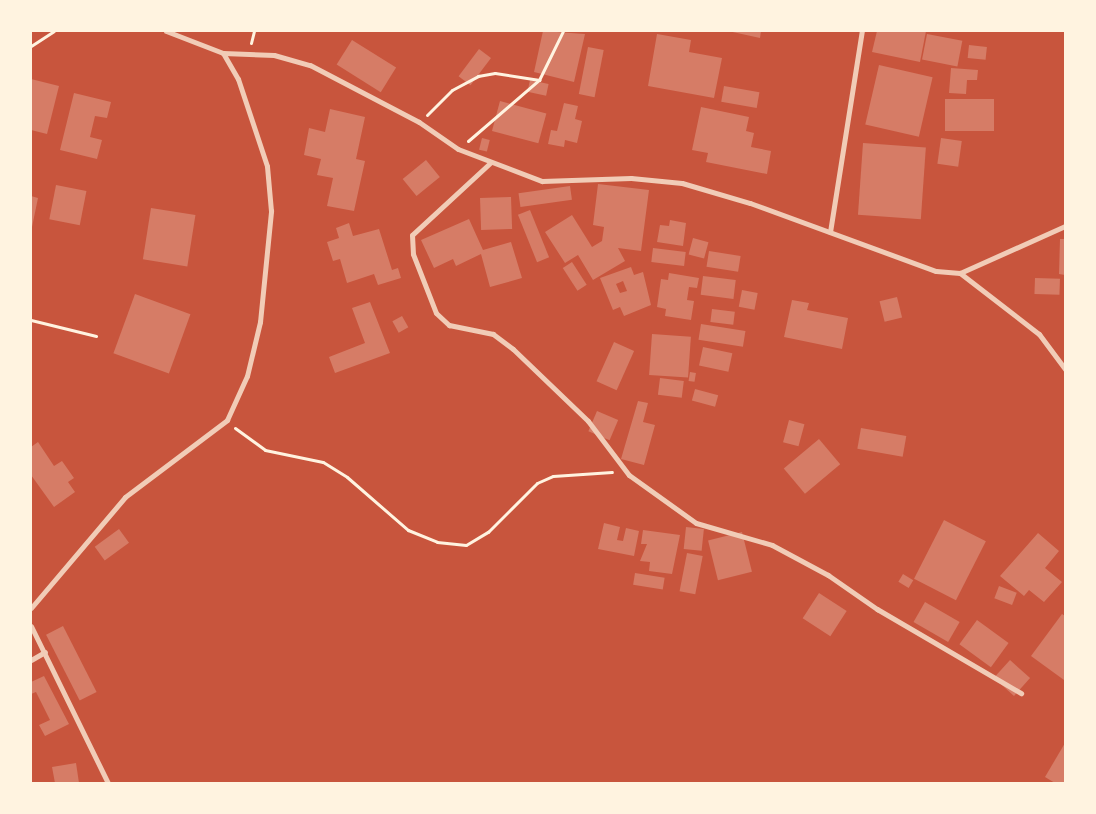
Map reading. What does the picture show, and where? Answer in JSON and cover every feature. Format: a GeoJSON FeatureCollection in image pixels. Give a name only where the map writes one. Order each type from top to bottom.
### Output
{"type":"FeatureCollection","features":[{"type":"Feature","properties":{"kind":"street"},"geometry":{"type":"LineString","coordinates":[[166,31],[223,53],[274,55],[310,65],[419,122],[458,149],[490,163],[542,181],[631,178],[682,183],[830,232],[936,271],[960,273],[1065,226]]}},
{"type":"Feature","properties":{"kind":"street"},"geometry":{"type":"LineString","coordinates":[[830,232],[862,31]]}},
{"type":"Feature","properties":{"kind":"street"},"geometry":{"type":"LineString","coordinates":[[31,608],[125,498],[227,420],[247,376],[260,322],[271,211],[267,166],[238,79],[223,53]]}},
{"type":"Feature","properties":{"kind":"street"},"geometry":{"type":"LineString","coordinates":[[490,163],[412,236],[413,254],[436,313],[449,325],[493,334],[513,349],[588,421],[629,475],[696,523],[772,545],[828,575],[877,609],[1021,693]]}},
{"type":"Feature","properties":{"kind":"street"},"geometry":{"type":"LineString","coordinates":[[960,273],[1039,334],[1065,369]]}},
{"type":"Feature","properties":{"kind":"street"},"geometry":{"type":"LineString","coordinates":[[31,626],[108,783]]}},
{"type":"Feature","properties":{"kind":"street"},"geometry":{"type":"LineString","coordinates":[[31,660],[45,652]]}},
{"type":"Feature","properties":{"kind":"path"},"geometry":{"type":"LineString","coordinates":[[31,46],[54,31]]}},
{"type":"Feature","properties":{"kind":"path"},"geometry":{"type":"LineString","coordinates":[[458,149],[539,80],[553,59],[562,31]]}},
{"type":"Feature","properties":{"kind":"path"},"geometry":{"type":"LineString","coordinates":[[419,122],[452,90],[478,76],[495,73],[539,80]]}},
{"type":"Feature","properties":{"kind":"path"},"geometry":{"type":"LineString","coordinates":[[31,320],[96,336]]}},
{"type":"Feature","properties":{"kind":"path"},"geometry":{"type":"LineString","coordinates":[[227,420],[265,450],[323,462],[347,477],[408,530],[437,542],[466,545],[488,532],[537,483],[553,476],[608,472],[629,475]]}},
{"type":"Feature","properties":{"kind":"building"},"geometry":{"type":"Polygon","coordinates":[[[543,31],[585,34],[574,82],[534,72],[543,31]]]}},
{"type":"Feature","properties":{"kind":"building"},"geometry":{"type":"Polygon","coordinates":[[[728,31],[761,31],[760,38],[728,31]]]}},
{"type":"Feature","properties":{"kind":"building"},"geometry":{"type":"Polygon","coordinates":[[[877,31],[926,31],[920,62],[872,52],[877,31]]]}},
{"type":"Feature","properties":{"kind":"building"},"geometry":{"type":"Polygon","coordinates":[[[657,34],[691,40],[689,52],[722,58],[714,98],[648,86],[657,34]]]}},
{"type":"Feature","properties":{"kind":"building"},"geometry":{"type":"Polygon","coordinates":[[[927,34],[962,41],[957,66],[922,60],[927,34]]]}},
{"type":"Feature","properties":{"kind":"building"},"geometry":{"type":"Polygon","coordinates":[[[352,40],[396,68],[381,92],[337,65],[352,40]]]}},
{"type":"Feature","properties":{"kind":"building"},"geometry":{"type":"Polygon","coordinates":[[[969,45],[987,47],[986,60],[968,58],[969,45]]]}},
{"type":"Feature","properties":{"kind":"building"},"geometry":{"type":"Polygon","coordinates":[[[588,47],[604,50],[595,97],[579,94],[588,47]]]}},
{"type":"Feature","properties":{"kind":"building"},"geometry":{"type":"Polygon","coordinates":[[[479,49],[491,58],[471,85],[459,76],[479,49]]]}},
{"type":"Feature","properties":{"kind":"building"},"geometry":{"type":"Polygon","coordinates":[[[879,65],[933,77],[919,137],[865,124],[879,65]]]}},
{"type":"Feature","properties":{"kind":"building"},"geometry":{"type":"Polygon","coordinates":[[[951,68],[978,70],[977,80],[967,80],[966,94],[949,93],[951,68]]]}},
{"type":"Feature","properties":{"kind":"building"},"geometry":{"type":"Polygon","coordinates":[[[31,79],[59,86],[47,134],[31,130],[31,79]]]}},
{"type":"Feature","properties":{"kind":"building"},"geometry":{"type":"Polygon","coordinates":[[[530,80],[549,84],[546,96],[528,92],[530,80]]]}},
{"type":"Feature","properties":{"kind":"building"},"geometry":{"type":"Polygon","coordinates":[[[724,86],[759,92],[757,108],[721,102],[724,86]]]}},
{"type":"Feature","properties":{"kind":"building"},"geometry":{"type":"Polygon","coordinates":[[[74,93],[111,102],[107,118],[95,116],[90,137],[102,140],[97,159],[60,150],[74,93]]]}},
{"type":"Feature","properties":{"kind":"building"},"geometry":{"type":"Polygon","coordinates":[[[945,99],[994,99],[994,131],[945,131],[945,99]]]}},
{"type":"Feature","properties":{"kind":"building"},"geometry":{"type":"Polygon","coordinates":[[[500,101],[546,113],[538,143],[492,131],[500,101]]]}},
{"type":"Feature","properties":{"kind":"building"},"geometry":{"type":"Polygon","coordinates":[[[564,103],[578,106],[575,119],[582,121],[577,143],[565,140],[564,147],[548,144],[551,130],[557,131],[564,103]]]}},
{"type":"Feature","properties":{"kind":"building"},"geometry":{"type":"Polygon","coordinates":[[[701,107],[749,117],[746,131],[754,133],[751,147],[771,151],[767,174],[706,162],[708,153],[692,150],[701,107]]]}},
{"type":"Feature","properties":{"kind":"building"},"geometry":{"type":"Polygon","coordinates":[[[330,109],[365,117],[356,159],[365,161],[354,211],[327,206],[333,178],[317,175],[321,159],[304,155],[309,128],[325,132],[330,109]]]}},
{"type":"Feature","properties":{"kind":"building"},"geometry":{"type":"Polygon","coordinates":[[[482,138],[490,140],[487,152],[479,150],[482,138]]]}},
{"type":"Feature","properties":{"kind":"building"},"geometry":{"type":"Polygon","coordinates":[[[941,138],[962,141],[958,167],[937,164],[941,138]]]}},
{"type":"Feature","properties":{"kind":"building"},"geometry":{"type":"Polygon","coordinates":[[[863,143],[926,147],[921,219],[858,215],[863,143]]]}},
{"type":"Feature","properties":{"kind":"building"},"geometry":{"type":"Polygon","coordinates":[[[426,160],[440,177],[417,196],[403,179],[426,160]]]}},
{"type":"Feature","properties":{"kind":"building"},"geometry":{"type":"Polygon","coordinates":[[[598,184],[649,190],[641,251],[618,248],[625,261],[593,280],[578,255],[565,263],[545,232],[572,215],[592,247],[602,241],[604,227],[593,225],[598,184]]]}},
{"type":"Feature","properties":{"kind":"building"},"geometry":{"type":"Polygon","coordinates":[[[56,185],[86,191],[80,225],[49,219],[56,185]]]}},
{"type":"Feature","properties":{"kind":"building"},"geometry":{"type":"Polygon","coordinates":[[[570,186],[572,200],[520,207],[519,193],[570,186]]]}},
{"type":"Feature","properties":{"kind":"building"},"geometry":{"type":"Polygon","coordinates":[[[31,196],[38,198],[32,227],[31,227],[31,196]]]}},
{"type":"Feature","properties":{"kind":"building"},"geometry":{"type":"Polygon","coordinates":[[[511,197],[512,229],[481,230],[480,198],[511,197]]]}},
{"type":"Feature","properties":{"kind":"building"},"geometry":{"type":"Polygon","coordinates":[[[151,208],[195,215],[187,266],[143,259],[151,208]]]}},
{"type":"Feature","properties":{"kind":"building"},"geometry":{"type":"Polygon","coordinates":[[[530,210],[549,257],[537,262],[518,215],[530,210]]]}},
{"type":"Feature","properties":{"kind":"building"},"geometry":{"type":"Polygon","coordinates":[[[469,219],[483,250],[511,242],[522,278],[490,287],[481,254],[456,266],[453,259],[434,268],[421,240],[469,219]]]}},
{"type":"Feature","properties":{"kind":"building"},"geometry":{"type":"Polygon","coordinates":[[[670,220],[686,223],[683,246],[657,242],[660,225],[669,226],[670,220]]]}},
{"type":"Feature","properties":{"kind":"building"},"geometry":{"type":"Polygon","coordinates":[[[349,223],[353,236],[379,229],[392,270],[398,268],[401,278],[378,285],[374,274],[347,283],[340,259],[333,261],[327,242],[339,238],[336,228],[349,223]]]}},
{"type":"Feature","properties":{"kind":"building"},"geometry":{"type":"Polygon","coordinates":[[[693,238],[708,242],[704,259],[689,254],[693,238]]]}},
{"type":"Feature","properties":{"kind":"building"},"geometry":{"type":"Polygon","coordinates":[[[1060,239],[1065,239],[1065,275],[1059,274],[1060,239]]]}},
{"type":"Feature","properties":{"kind":"building"},"geometry":{"type":"Polygon","coordinates":[[[653,248],[686,252],[684,266],[651,262],[653,248]]]}},
{"type":"Feature","properties":{"kind":"building"},"geometry":{"type":"Polygon","coordinates":[[[709,251],[741,256],[738,272],[706,267],[709,251]]]}},
{"type":"Feature","properties":{"kind":"building"},"geometry":{"type":"Polygon","coordinates":[[[572,262],[587,285],[577,291],[563,268],[572,262]]]}},
{"type":"Feature","properties":{"kind":"building"},"geometry":{"type":"Polygon","coordinates":[[[631,267],[634,275],[643,272],[651,305],[624,316],[620,307],[613,310],[600,278],[631,267]],[[623,281],[616,284],[620,293],[627,291],[623,281]]]}},
{"type":"Feature","properties":{"kind":"building"},"geometry":{"type":"Polygon","coordinates":[[[669,273],[699,278],[697,288],[689,287],[687,300],[694,301],[691,320],[665,316],[666,309],[657,307],[661,279],[668,280],[669,273]]]}},
{"type":"Feature","properties":{"kind":"building"},"geometry":{"type":"Polygon","coordinates":[[[703,276],[736,280],[733,299],[701,295],[703,276]]]}},
{"type":"Feature","properties":{"kind":"building"},"geometry":{"type":"Polygon","coordinates":[[[1035,278],[1060,279],[1059,295],[1034,294],[1035,278]]]}},
{"type":"Feature","properties":{"kind":"building"},"geometry":{"type":"Polygon","coordinates":[[[742,290],[758,293],[754,310],[739,307],[742,290]]]}},
{"type":"Feature","properties":{"kind":"building"},"geometry":{"type":"Polygon","coordinates":[[[135,294],[190,314],[169,373],[113,353],[135,294]]]}},
{"type":"Feature","properties":{"kind":"building"},"geometry":{"type":"Polygon","coordinates":[[[897,297],[902,317],[885,322],[880,301],[897,297]]]}},
{"type":"Feature","properties":{"kind":"building"},"geometry":{"type":"Polygon","coordinates":[[[792,300],[809,303],[807,310],[848,318],[842,349],[784,337],[792,300]]]}},
{"type":"Feature","properties":{"kind":"building"},"geometry":{"type":"Polygon","coordinates":[[[370,302],[390,353],[335,373],[329,357],[365,343],[352,308],[370,302]]]}},
{"type":"Feature","properties":{"kind":"building"},"geometry":{"type":"Polygon","coordinates":[[[712,309],[735,312],[733,325],[710,322],[712,309]]]}},
{"type":"Feature","properties":{"kind":"building"},"geometry":{"type":"Polygon","coordinates":[[[402,316],[408,327],[399,333],[392,321],[402,316]]]}},
{"type":"Feature","properties":{"kind":"building"},"geometry":{"type":"Polygon","coordinates":[[[701,324],[745,331],[743,347],[698,340],[701,324]]]}},
{"type":"Feature","properties":{"kind":"building"},"geometry":{"type":"Polygon","coordinates":[[[652,334],[691,337],[688,378],[649,375],[652,334]]]}},
{"type":"Feature","properties":{"kind":"building"},"geometry":{"type":"Polygon","coordinates":[[[614,342],[634,351],[617,390],[597,381],[614,342]]]}},
{"type":"Feature","properties":{"kind":"building"},"geometry":{"type":"Polygon","coordinates":[[[703,347],[732,353],[728,372],[699,366],[703,347]]]}},
{"type":"Feature","properties":{"kind":"building"},"geometry":{"type":"Polygon","coordinates":[[[690,372],[696,373],[695,382],[689,381],[690,372]]]}},
{"type":"Feature","properties":{"kind":"building"},"geometry":{"type":"Polygon","coordinates":[[[660,378],[684,381],[682,398],[658,395],[660,378]]]}},
{"type":"Feature","properties":{"kind":"building"},"geometry":{"type":"Polygon","coordinates":[[[695,389],[718,395],[715,407],[692,401],[695,389]]]}},
{"type":"Feature","properties":{"kind":"building"},"geometry":{"type":"Polygon","coordinates":[[[638,401],[648,403],[643,422],[655,425],[644,465],[621,459],[638,401]]]}},
{"type":"Feature","properties":{"kind":"building"},"geometry":{"type":"Polygon","coordinates":[[[597,411],[618,420],[610,440],[588,431],[597,411]]]}},
{"type":"Feature","properties":{"kind":"building"},"geometry":{"type":"Polygon","coordinates":[[[789,420],[804,424],[799,446],[783,442],[789,420]]]}},
{"type":"Feature","properties":{"kind":"building"},"geometry":{"type":"Polygon","coordinates":[[[861,428],[906,436],[903,457],[857,449],[861,428]]]}},
{"type":"Feature","properties":{"kind":"building"},"geometry":{"type":"Polygon","coordinates":[[[819,439],[840,464],[805,494],[784,469],[819,439]]]}},
{"type":"Feature","properties":{"kind":"building"},"geometry":{"type":"Polygon","coordinates":[[[38,442],[54,466],[62,461],[74,478],[68,482],[75,492],[54,507],[31,475],[31,447],[38,442]]]}},
{"type":"Feature","properties":{"kind":"building"},"geometry":{"type":"Polygon","coordinates":[[[944,520],[986,541],[956,600],[914,579],[944,520]]]}},
{"type":"Feature","properties":{"kind":"building"},"geometry":{"type":"Polygon","coordinates":[[[604,523],[620,527],[617,540],[623,541],[626,528],[639,531],[634,556],[598,549],[604,523]]]}},
{"type":"Feature","properties":{"kind":"building"},"geometry":{"type":"Polygon","coordinates":[[[686,527],[704,529],[702,551],[684,549],[686,527]]]}},
{"type":"Feature","properties":{"kind":"building"},"geometry":{"type":"Polygon","coordinates":[[[119,529],[129,543],[105,560],[95,547],[119,529]]]}},
{"type":"Feature","properties":{"kind":"building"},"geometry":{"type":"Polygon","coordinates":[[[643,530],[680,535],[672,574],[649,571],[650,562],[640,561],[647,544],[641,544],[643,530]]]}},
{"type":"Feature","properties":{"kind":"building"},"geometry":{"type":"Polygon","coordinates":[[[742,532],[752,572],[718,580],[708,540],[742,532]]]}},
{"type":"Feature","properties":{"kind":"building"},"geometry":{"type":"Polygon","coordinates":[[[1038,533],[1059,551],[1045,568],[1062,582],[1044,602],[1029,590],[1024,596],[1000,576],[1038,533]]]}},
{"type":"Feature","properties":{"kind":"building"},"geometry":{"type":"Polygon","coordinates":[[[687,553],[703,556],[695,594],[680,591],[687,553]]]}},
{"type":"Feature","properties":{"kind":"building"},"geometry":{"type":"Polygon","coordinates":[[[635,573],[665,578],[663,590],[633,585],[635,573]]]}},
{"type":"Feature","properties":{"kind":"building"},"geometry":{"type":"Polygon","coordinates":[[[903,574],[913,580],[909,588],[898,582],[903,574]]]}},
{"type":"Feature","properties":{"kind":"building"},"geometry":{"type":"Polygon","coordinates":[[[999,586],[1017,593],[1012,605],[994,598],[999,586]]]}},
{"type":"Feature","properties":{"kind":"building"},"geometry":{"type":"Polygon","coordinates":[[[819,593],[847,611],[830,636],[803,618],[819,593]]]}},
{"type":"Feature","properties":{"kind":"building"},"geometry":{"type":"Polygon","coordinates":[[[925,602],[960,622],[948,642],[914,622],[925,602]]]}},
{"type":"Feature","properties":{"kind":"building"},"geometry":{"type":"Polygon","coordinates":[[[1062,614],[1065,616],[1064,680],[1031,656],[1062,614]]]}},
{"type":"Feature","properties":{"kind":"building"},"geometry":{"type":"Polygon","coordinates":[[[977,620],[1009,643],[991,667],[959,644],[977,620]]]}},
{"type":"Feature","properties":{"kind":"building"},"geometry":{"type":"Polygon","coordinates":[[[63,626],[97,692],[80,701],[46,635],[63,626]]]}},
{"type":"Feature","properties":{"kind":"building"},"geometry":{"type":"Polygon","coordinates":[[[1010,660],[1030,678],[1014,696],[994,678],[1010,660]]]}},
{"type":"Feature","properties":{"kind":"building"},"geometry":{"type":"Polygon","coordinates":[[[44,676],[69,724],[45,736],[39,725],[50,720],[36,692],[31,694],[31,682],[44,676]]]}},
{"type":"Feature","properties":{"kind":"building"},"geometry":{"type":"Polygon","coordinates":[[[1065,743],[1065,783],[1055,783],[1045,777],[1065,743]]]}},
{"type":"Feature","properties":{"kind":"building"},"geometry":{"type":"Polygon","coordinates":[[[76,763],[79,783],[55,783],[52,767],[76,763]]]}}]}
